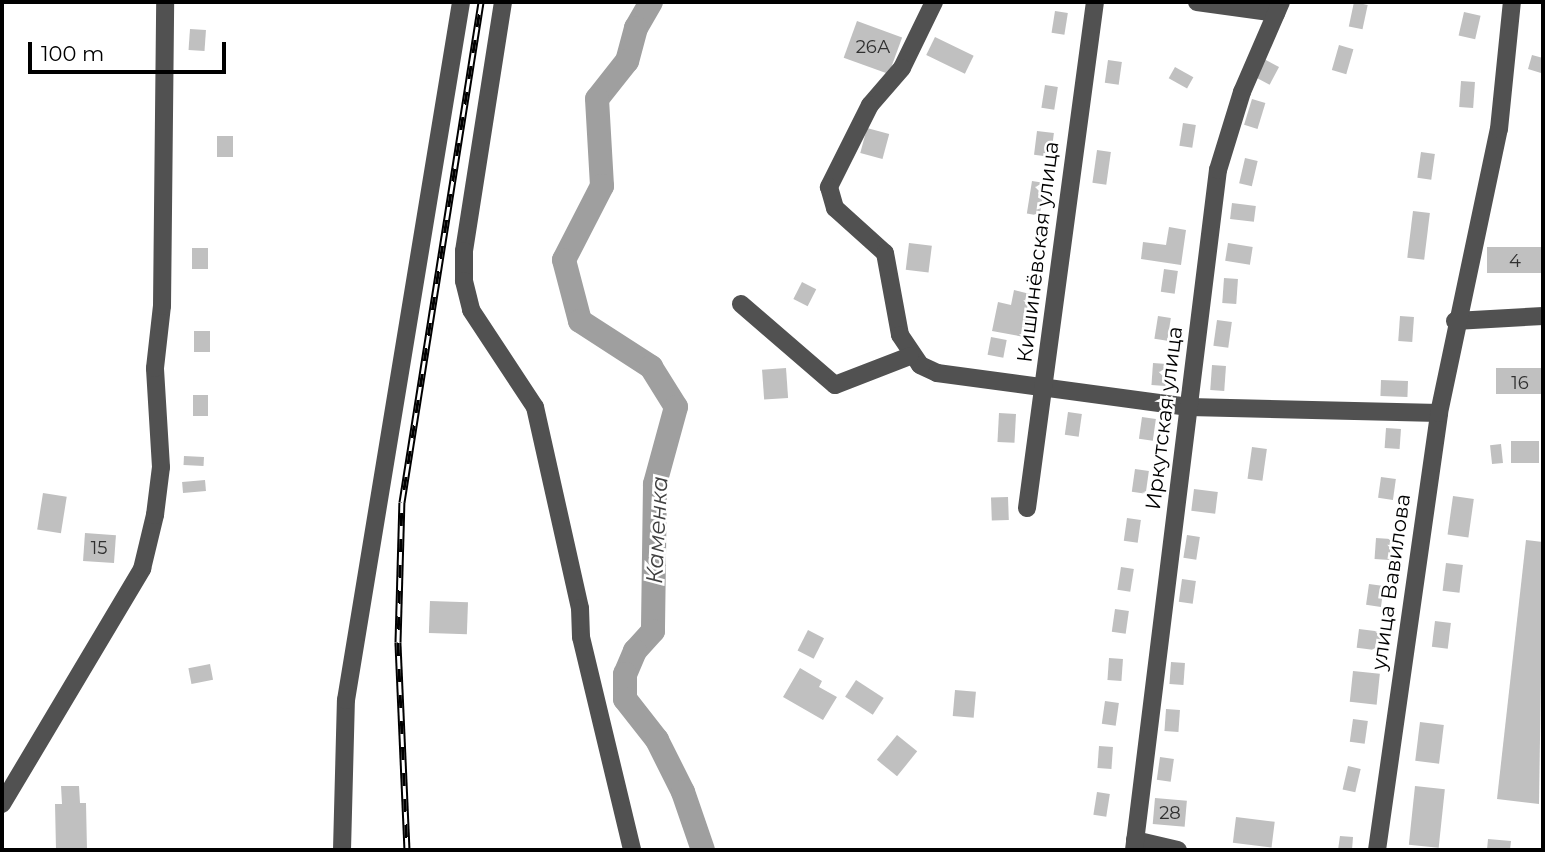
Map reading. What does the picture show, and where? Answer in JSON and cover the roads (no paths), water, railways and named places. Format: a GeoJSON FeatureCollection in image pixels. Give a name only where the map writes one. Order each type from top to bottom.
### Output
{"type":"FeatureCollection","features":[{"type":"Feature","properties":{"kind":"street"},"geometry":{"type":"LineString","coordinates":[[2,804],[142,569],[155,515],[161,467],[155,368],[162,306],[165,2]]}},
{"type":"Feature","properties":{"kind":"street"},"geometry":{"type":"LineString","coordinates":[[342,850],[346,700],[461,2]]}},
{"type":"Feature","properties":{"kind":"street"},"geometry":{"type":"LineString","coordinates":[[503,2],[464,251],[464,281],[471,310],[535,407],[580,608],[582,637],[632,850]]}},
{"type":"Feature","properties":{"kind":"street"},"geometry":{"type":"LineString","coordinates":[[934,2],[902,68],[870,105],[829,187],[835,208],[885,253],[897,324],[910,356],[937,373],[1189,407],[1439,413]]}},
{"type":"Feature","properties":{"kind":"street","name":"Кишинёвская улица"},"geometry":{"type":"LineString","coordinates":[[1027,508],[1095,2]]}},
{"type":"Feature","properties":{"kind":"street"},"geometry":{"type":"LineString","coordinates":[[1197,2],[1278,7]]}},
{"type":"Feature","properties":{"kind":"street","name":"улица Вавилова"},"geometry":{"type":"LineString","coordinates":[[1377,850],[1439,413],[1455,321],[1499,129],[1512,2]]}},
{"type":"Feature","properties":{"kind":"street","name":"Иркутская улица"},"geometry":{"type":"LineString","coordinates":[[1135,845],[1218,170],[1242,92],[1278,7]]}},
{"type":"Feature","properties":{"kind":"street"},"geometry":{"type":"LineString","coordinates":[[741,304],[835,385],[910,356]]}},
{"type":"Feature","properties":{"kind":"street"},"geometry":{"type":"LineString","coordinates":[[1455,321],[1543,316]]}},
{"type":"Feature","properties":{"kind":"street"},"geometry":{"type":"LineString","coordinates":[[1135,845],[1178,850]]}},
{"type":"Feature","properties":{"kind":"waterway","name":"Каменка"},"geometry":{"type":"LineString","coordinates":[[651,2],[636,28],[627,61],[597,99],[602,186],[564,260],[580,321],[651,367],[676,407],[655,484],[653,631],[635,651],[625,674],[625,699],[657,740],[683,792],[703,850]]}},
{"type":"Feature","properties":{"kind":"railway"},"geometry":{"type":"LineString","coordinates":[[407,850],[398,642],[402,502],[481,2]]}}]}
